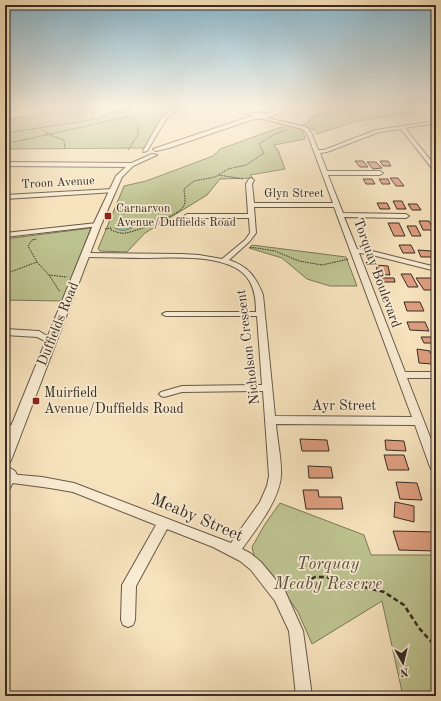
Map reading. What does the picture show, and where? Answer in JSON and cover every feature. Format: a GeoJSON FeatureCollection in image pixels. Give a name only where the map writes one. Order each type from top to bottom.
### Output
{"type":"FeatureCollection","features":[{"type":"Feature","properties":{"kind":"street"},"geometry":{"type":"LineString","coordinates":[[155,150],[158,141]]}},
{"type":"Feature","properties":{"kind":"street","name":"Duffields Road"},"geometry":{"type":"LineString","coordinates":[[5,458],[77,279],[97,225],[119,176],[131,165],[155,150],[184,141]]}},
{"type":"Feature","properties":{"kind":"street","name":"Torquay Boulevard"},"geometry":{"type":"LineString","coordinates":[[313,141],[436,467]]}},
{"type":"Feature","properties":{"kind":"street"},"geometry":{"type":"LineString","coordinates":[[317,152],[325,151],[352,141]]}},
{"type":"Feature","properties":{"kind":"street"},"geometry":{"type":"LineString","coordinates":[[413,141],[436,170]]}},
{"type":"Feature","properties":{"kind":"street"},"geometry":{"type":"LineString","coordinates":[[121,165],[145,152],[155,150]]}},
{"type":"Feature","properties":{"kind":"street"},"geometry":{"type":"LineString","coordinates":[[145,152],[155,150]]}},
{"type":"Feature","properties":{"kind":"street"},"geometry":{"type":"LineString","coordinates":[[5,164],[131,165]]}},
{"type":"Feature","properties":{"kind":"street","name":"Duffields Road"},"geometry":{"type":"LineString","coordinates":[[113,191],[116,174],[121,165]]}},
{"type":"Feature","properties":{"kind":"street"},"geometry":{"type":"LineString","coordinates":[[325,173],[380,173]]}},
{"type":"Feature","properties":{"kind":"street"},"geometry":{"type":"LineString","coordinates":[[224,261],[253,233],[249,184],[251,180]]}},
{"type":"Feature","properties":{"kind":"street","name":"Troon Avenue"},"geometry":{"type":"LineString","coordinates":[[5,197],[113,191]]}},
{"type":"Feature","properties":{"kind":"street","name":"Glyn Street"},"geometry":{"type":"LineString","coordinates":[[251,205],[337,206]]}},
{"type":"Feature","properties":{"kind":"street"},"geometry":{"type":"LineString","coordinates":[[341,215],[406,216]]}},
{"type":"Feature","properties":{"kind":"street"},"geometry":{"type":"LineString","coordinates":[[187,216],[252,216]]}},
{"type":"Feature","properties":{"kind":"street"},"geometry":{"type":"LineString","coordinates":[[5,235],[97,225]]}},
{"type":"Feature","properties":{"kind":"street"},"geometry":{"type":"LineString","coordinates":[[355,254],[368,252],[436,269]]}},
{"type":"Feature","properties":{"kind":"street","name":"Nicholson Crescent"},"geometry":{"type":"LineString","coordinates":[[86,255],[187,256],[224,261],[245,272],[255,283],[259,295],[275,476],[274,487],[264,506],[233,550]]}},
{"type":"Feature","properties":{"kind":"street"},"geometry":{"type":"LineString","coordinates":[[166,314],[260,314]]}},
{"type":"Feature","properties":{"kind":"street"},"geometry":{"type":"LineString","coordinates":[[5,332],[39,334],[51,341]]}},
{"type":"Feature","properties":{"kind":"street"},"geometry":{"type":"LineString","coordinates":[[401,375],[436,375]]}},
{"type":"Feature","properties":{"kind":"street"},"geometry":{"type":"LineString","coordinates":[[164,394],[182,389],[267,388]]}},
{"type":"Feature","properties":{"kind":"street","name":"Ayr Street"},"geometry":{"type":"LineString","coordinates":[[270,420],[418,421]]}},
{"type":"Feature","properties":{"kind":"street"},"geometry":{"type":"LineString","coordinates":[[5,426],[14,435]]}},
{"type":"Feature","properties":{"kind":"street","name":"Meaby Street"},"geometry":{"type":"LineString","coordinates":[[6,478],[56,483],[164,522],[233,550],[256,566],[280,596],[296,631],[304,696]]}},
{"type":"Feature","properties":{"kind":"street"},"geometry":{"type":"LineString","coordinates":[[128,620],[129,585],[164,522]]}},
{"type":"Feature","properties":{"kind":"path"},"geometry":{"type":"LineString","coordinates":[[5,144],[21,141]]}},
{"type":"Feature","properties":{"kind":"path"},"geometry":{"type":"LineString","coordinates":[[64,141],[65,149]]}},
{"type":"Feature","properties":{"kind":"path"},"geometry":{"type":"LineString","coordinates":[[128,150],[134,141]]}},
{"type":"Feature","properties":{"kind":"path"},"geometry":{"type":"LineString","coordinates":[[219,175],[228,168],[246,165],[264,153],[259,144],[264,141]]}},
{"type":"Feature","properties":{"kind":"path"},"geometry":{"type":"LineString","coordinates":[[110,228],[118,233],[133,232],[148,224],[166,219],[184,206],[184,188],[200,179],[219,175],[251,180]]}},
{"type":"Feature","properties":{"kind":"path"},"geometry":{"type":"LineString","coordinates":[[242,245],[275,251],[299,261],[322,265],[355,254]]}},
{"type":"Feature","properties":{"kind":"path"},"geometry":{"type":"LineString","coordinates":[[29,251],[49,275],[67,302]]}},
{"type":"Feature","properties":{"kind":"path"},"geometry":{"type":"LineString","coordinates":[[5,274],[36,261]]}},
{"type":"Feature","properties":{"kind":"path"},"geometry":{"type":"LineString","coordinates":[[49,275],[77,279]]}},
{"type":"Feature","properties":{"kind":"path"},"geometry":{"type":"LineString","coordinates":[[280,596],[315,577],[334,579],[342,586],[373,588],[394,597],[404,605],[419,628],[436,647]]}},
{"type":"Feature","properties":{"kind":"green space"},"geometry":{"type":"Polygon","coordinates":[[[5,141],[151,141],[146,148],[5,149],[5,141]]]}},
{"type":"Feature","properties":{"kind":"green space"},"geometry":{"type":"Polygon","coordinates":[[[243,141],[296,141],[274,145],[278,150],[285,169],[250,175],[253,178],[220,179],[207,195],[145,233],[127,252],[100,251],[98,249],[124,186],[146,181],[213,156],[220,149],[243,141]]]}},
{"type":"Feature","properties":{"kind":"green space"},"geometry":{"type":"Polygon","coordinates":[[[91,228],[62,301],[5,300],[5,239],[91,228]]]}},
{"type":"Feature","properties":{"kind":"green space"},"geometry":{"type":"Polygon","coordinates":[[[252,245],[346,257],[357,286],[330,286],[307,279],[282,258],[249,248],[252,245]]]}},
{"type":"Feature","properties":{"kind":"green space","name":"Torquay Meaby Reserve"},"geometry":{"type":"Polygon","coordinates":[[[280,503],[364,535],[371,555],[436,555],[436,696],[403,696],[382,601],[312,644],[298,612],[278,583],[254,556],[252,547],[265,524],[280,503]]]}},
{"type":"Feature","properties":{"kind":"shaded area"},"geometry":{"type":"Polygon","coordinates":[[[129,219],[137,222],[137,224],[124,230],[115,228],[120,223],[129,219]]]}},
{"type":"Feature","properties":{"kind":"building"},"geometry":{"type":"Polygon","coordinates":[[[355,161],[363,161],[368,167],[360,167],[355,161]]]}},
{"type":"Feature","properties":{"kind":"building"},"geometry":{"type":"Polygon","coordinates":[[[380,161],[388,161],[391,166],[383,166],[380,161]]]}},
{"type":"Feature","properties":{"kind":"building"},"geometry":{"type":"Polygon","coordinates":[[[367,162],[376,162],[382,168],[373,169],[367,162]]]}},
{"type":"Feature","properties":{"kind":"building"},"geometry":{"type":"Polygon","coordinates":[[[390,178],[398,178],[404,186],[396,186],[390,178]]]}},
{"type":"Feature","properties":{"kind":"building"},"geometry":{"type":"Polygon","coordinates":[[[363,179],[372,179],[375,184],[366,184],[363,179]]]}},
{"type":"Feature","properties":{"kind":"building"},"geometry":{"type":"Polygon","coordinates":[[[379,179],[388,179],[390,184],[382,184],[379,179]]]}},
{"type":"Feature","properties":{"kind":"building"},"geometry":{"type":"Polygon","coordinates":[[[393,201],[402,201],[406,209],[397,209],[393,201]]]}},
{"type":"Feature","properties":{"kind":"building"},"geometry":{"type":"Polygon","coordinates":[[[377,203],[387,203],[390,209],[380,209],[377,203]]]}},
{"type":"Feature","properties":{"kind":"building"},"geometry":{"type":"Polygon","coordinates":[[[408,204],[417,204],[421,210],[412,210],[408,204]]]}},
{"type":"Feature","properties":{"kind":"building"},"geometry":{"type":"Polygon","coordinates":[[[419,221],[429,221],[434,230],[423,230],[419,221]]]}},
{"type":"Feature","properties":{"kind":"building"},"geometry":{"type":"Polygon","coordinates":[[[388,223],[399,223],[405,236],[394,236],[388,223]]]}},
{"type":"Feature","properties":{"kind":"building"},"geometry":{"type":"Polygon","coordinates":[[[407,226],[416,226],[421,236],[412,236],[407,226]]]}},
{"type":"Feature","properties":{"kind":"building"},"geometry":{"type":"Polygon","coordinates":[[[399,245],[411,245],[415,253],[403,253],[399,245]]]}},
{"type":"Feature","properties":{"kind":"building"},"geometry":{"type":"Polygon","coordinates":[[[418,250],[431,251],[435,257],[421,257],[418,250]]]}},
{"type":"Feature","properties":{"kind":"building"},"geometry":{"type":"Polygon","coordinates":[[[376,265],[388,266],[390,275],[378,274],[376,265]]]}},
{"type":"Feature","properties":{"kind":"building"},"geometry":{"type":"Polygon","coordinates":[[[401,274],[411,274],[418,287],[408,287],[401,274]]]}},
{"type":"Feature","properties":{"kind":"building"},"geometry":{"type":"Polygon","coordinates":[[[381,278],[394,278],[395,282],[383,282],[381,278]]]}},
{"type":"Feature","properties":{"kind":"building"},"geometry":{"type":"Polygon","coordinates":[[[416,278],[432,278],[436,285],[436,290],[424,290],[416,278]]]}},
{"type":"Feature","properties":{"kind":"building"},"geometry":{"type":"Polygon","coordinates":[[[404,302],[420,302],[424,311],[407,311],[404,302]]]}},
{"type":"Feature","properties":{"kind":"building"},"geometry":{"type":"Polygon","coordinates":[[[407,322],[425,322],[429,331],[410,330],[407,322]]]}},
{"type":"Feature","properties":{"kind":"building"},"geometry":{"type":"Polygon","coordinates":[[[421,337],[436,337],[436,343],[424,343],[421,337]]]}},
{"type":"Feature","properties":{"kind":"building"},"geometry":{"type":"Polygon","coordinates":[[[417,349],[430,351],[430,353],[433,354],[435,361],[431,361],[432,364],[419,363],[417,349]]]}},
{"type":"Feature","properties":{"kind":"building"},"geometry":{"type":"Polygon","coordinates":[[[300,439],[327,440],[329,451],[302,451],[300,439]]]}},
{"type":"Feature","properties":{"kind":"building"},"geometry":{"type":"Polygon","coordinates":[[[385,440],[404,441],[406,451],[386,450],[385,440]]]}},
{"type":"Feature","properties":{"kind":"building"},"geometry":{"type":"Polygon","coordinates":[[[384,455],[404,455],[409,470],[388,470],[384,455]]]}},
{"type":"Feature","properties":{"kind":"building"},"geometry":{"type":"Polygon","coordinates":[[[308,466],[331,467],[333,478],[309,478],[308,466]]]}},
{"type":"Feature","properties":{"kind":"building"},"geometry":{"type":"Polygon","coordinates":[[[396,482],[417,483],[422,500],[400,499],[396,482]]]}},
{"type":"Feature","properties":{"kind":"building"},"geometry":{"type":"Polygon","coordinates":[[[303,490],[318,490],[319,497],[341,497],[343,509],[306,509],[303,490]]]}},
{"type":"Feature","properties":{"kind":"building"},"geometry":{"type":"Polygon","coordinates":[[[395,502],[414,506],[414,522],[394,517],[395,502]]]}},
{"type":"Feature","properties":{"kind":"building"},"geometry":{"type":"Polygon","coordinates":[[[393,531],[436,532],[436,551],[399,550],[393,531]]]}},
{"type":"Feature","properties":{"kind":"place","name":"Carnarvon Avenue/Duffields Road"},"geometry":{"type":"Point","coordinates":[108,216]}},
{"type":"Feature","properties":{"kind":"place","name":"Muirfield Avenue/Duffields Road"},"geometry":{"type":"Point","coordinates":[36,401]}}]}
